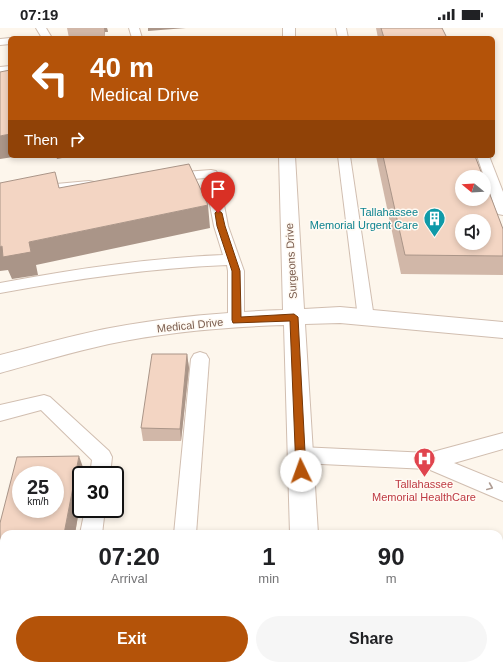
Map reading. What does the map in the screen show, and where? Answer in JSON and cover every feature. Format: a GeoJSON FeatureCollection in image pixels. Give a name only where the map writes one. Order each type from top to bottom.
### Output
{"type":"FeatureCollection","features":[{"type":"Feature","properties":{"kind":"street","name":"Surgeons Drive"},"geometry":{"type":"LineString","coordinates":[[287,158],[304,530]]}},
{"type":"Feature","properties":{"kind":"street","name":"Medical Drive"},"geometry":{"type":"LineString","coordinates":[[0,364],[109,336],[170,326],[236,320],[340,315],[503,330]]}},
{"type":"Feature","properties":{"kind":"lane"},"geometry":{"type":"LineString","coordinates":[[344,158],[366,318]]}},
{"type":"Feature","properties":{"kind":"lane"},"geometry":{"type":"LineString","coordinates":[[483,158],[503,211]]}},
{"type":"Feature","properties":{"kind":"lane"},"geometry":{"type":"LineString","coordinates":[[156,178],[211,174],[221,226],[236,271],[236,320]]}},
{"type":"Feature","properties":{"kind":"lane"},"geometry":{"type":"LineString","coordinates":[[0,199],[56,188],[102,183]]}},
{"type":"Feature","properties":{"kind":"lane"},"geometry":{"type":"LineString","coordinates":[[0,288],[70,274],[134,266],[191,261],[233,260]]}},
{"type":"Feature","properties":{"kind":"lane"},"geometry":{"type":"LineString","coordinates":[[185,530],[200,359]]}},
{"type":"Feature","properties":{"kind":"lane"},"geometry":{"type":"LineString","coordinates":[[0,413],[44,402],[102,457],[101,466]]}},
{"type":"Feature","properties":{"kind":"lane"},"geometry":{"type":"LineString","coordinates":[[300,456],[429,461],[503,442]]}},
{"type":"Feature","properties":{"kind":"lane"},"geometry":{"type":"LineString","coordinates":[[429,461],[503,492]]}},
{"type":"Feature","properties":{"kind":"lane"},"geometry":{"type":"LineString","coordinates":[[92,530],[94,518]]}},
{"type":"Feature","properties":{"kind":"building"},"geometry":{"type":"Polygon","coordinates":[[[381,28],[442,28],[446,36],[383,36],[381,28]]]}},
{"type":"Feature","properties":{"kind":"building"},"geometry":{"type":"Polygon","coordinates":[[[8,70],[8,134],[0,136],[0,72],[8,70]]]}},
{"type":"Feature","properties":{"kind":"building"},"geometry":{"type":"Polygon","coordinates":[[[383,158],[476,158],[480,170],[455,170],[455,206],[491,206],[491,197],[503,229],[503,256],[405,255],[383,158]]]}},
{"type":"Feature","properties":{"kind":"building"},"geometry":{"type":"Polygon","coordinates":[[[189,164],[208,205],[29,242],[31,252],[3,257],[2,246],[0,247],[0,183],[55,172],[59,188],[189,164]]]}},
{"type":"Feature","properties":{"kind":"building"},"geometry":{"type":"Polygon","coordinates":[[[152,354],[187,354],[180,429],[141,428],[152,354]]]}},
{"type":"Feature","properties":{"kind":"building"},"geometry":{"type":"Polygon","coordinates":[[[79,456],[77,466],[72,466],[72,492],[65,530],[0,530],[0,523],[12,476],[12,518],[64,518],[64,466],[15,466],[17,457],[79,456]]]}},
{"type":"Feature","properties":{"kind":"place","name":"Tallahassee Memorial Urgent Care"},"geometry":{"type":"Point","coordinates":[434,238]}},
{"type":"Feature","properties":{"kind":"place","name":"Tallahassee Memorial HealthCare"},"geometry":{"type":"Point","coordinates":[424,478]}},
{"type":"Feature","properties":{"kind":"route"},"geometry":{"type":"LineString","coordinates":[[218,213],[236,271],[236,320],[294,317],[301,471]]}}]}
